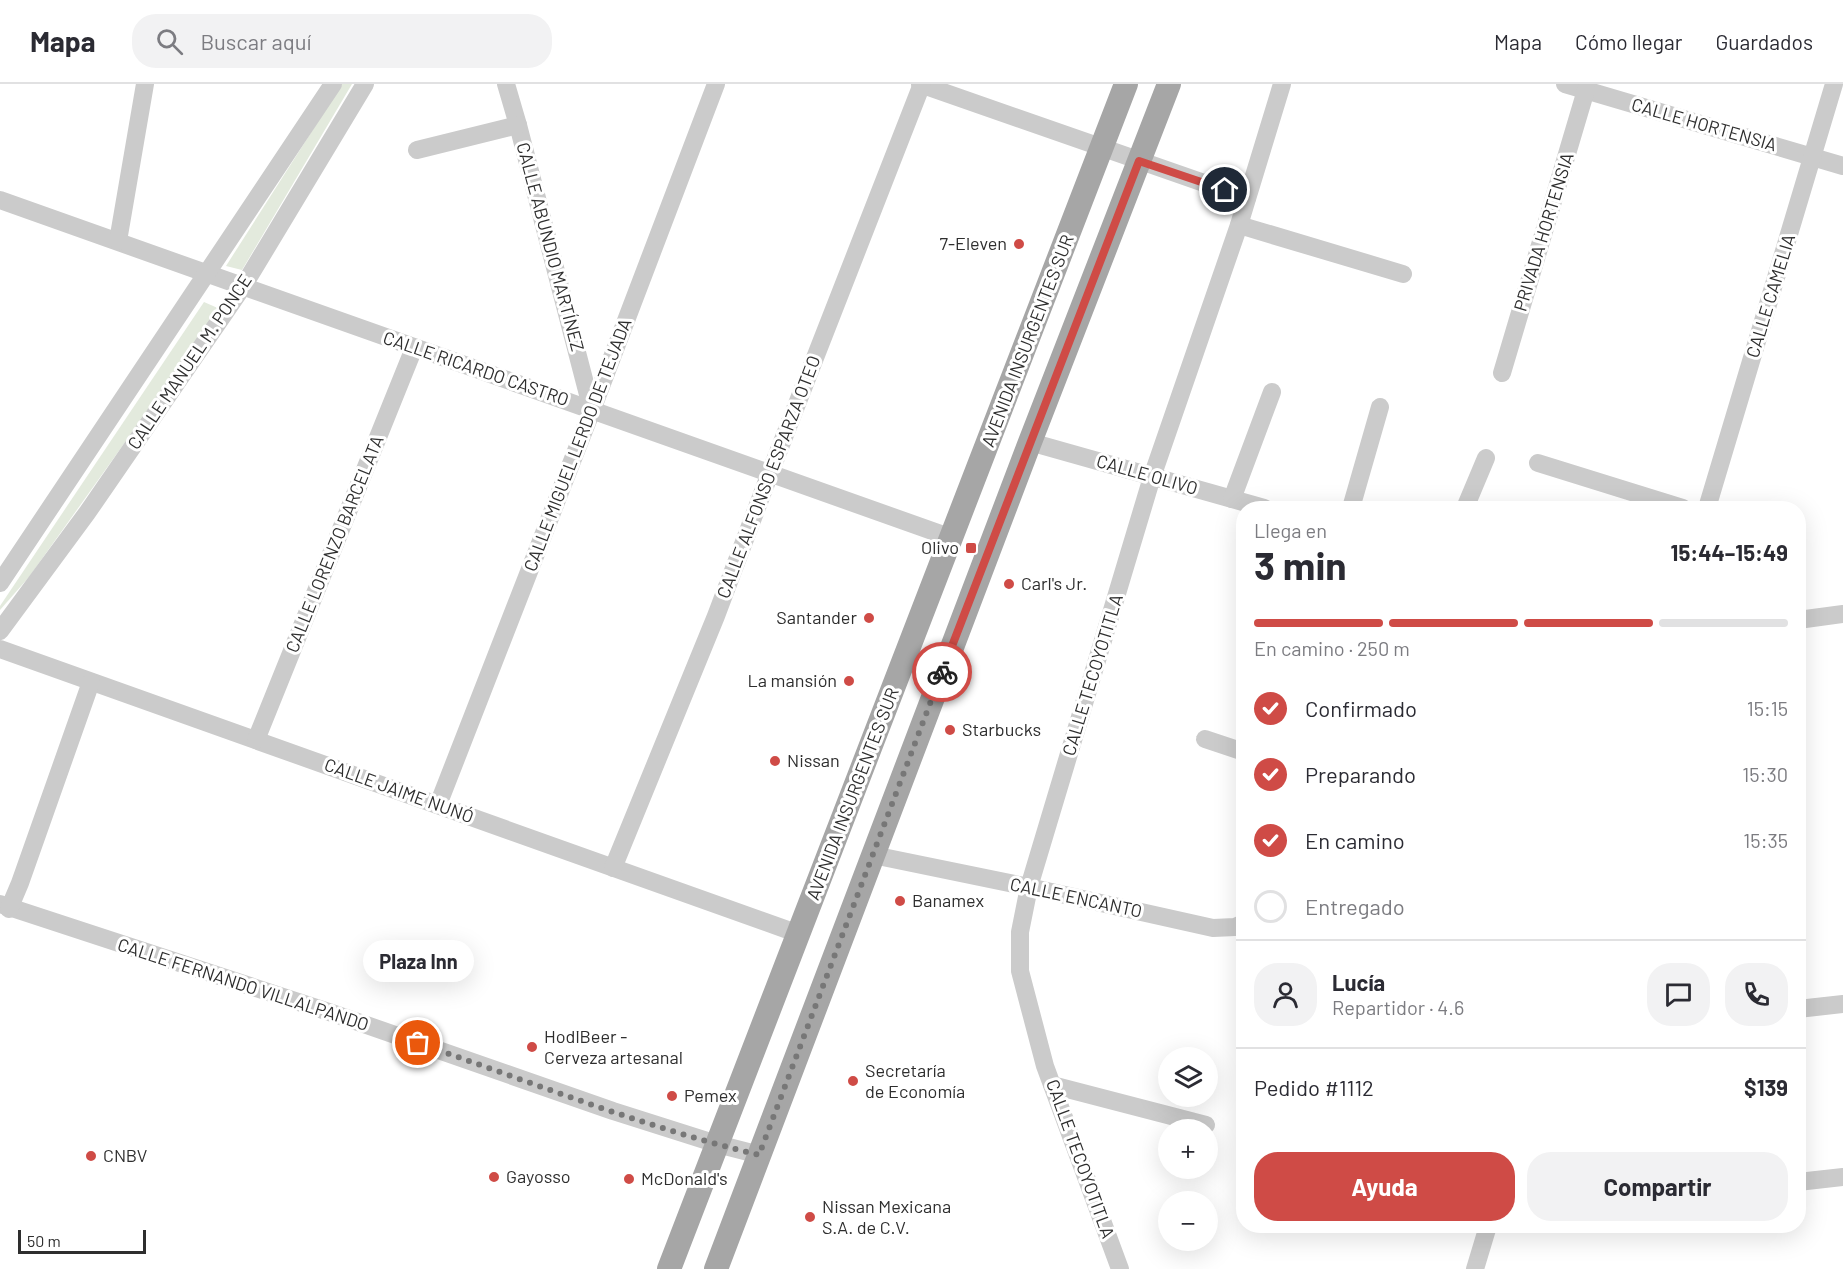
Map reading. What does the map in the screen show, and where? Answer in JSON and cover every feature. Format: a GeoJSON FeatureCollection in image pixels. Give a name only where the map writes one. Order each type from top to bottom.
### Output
{"type":"FeatureCollection","features":[{"type":"Feature","properties":{"kind":"main road","name":"AVENIDA INSURGENTES SUR"},"geometry":{"type":"LineString","coordinates":[[669,1269],[1126,84]]}},
{"type":"Feature","properties":{"kind":"main road"},"geometry":{"type":"LineString","coordinates":[[716,1269],[1168,84]]}},
{"type":"Feature","properties":{"kind":"street"},"geometry":{"type":"LineString","coordinates":[[118,241],[145,84]]}},
{"type":"Feature","properties":{"kind":"street","name":"CALLE MANUEL M. PONCE"},"geometry":{"type":"LineString","coordinates":[[0,583],[333,84]]}},
{"type":"Feature","properties":{"kind":"street","name":"CALLE MANUEL M. PONCE"},"geometry":{"type":"LineString","coordinates":[[0,631],[87,513],[244,285],[365,84]]}},
{"type":"Feature","properties":{"kind":"street","name":"CALLE ABUNDIO MARTÍNEZ"},"geometry":{"type":"LineString","coordinates":[[506,84],[592,410]]}},
{"type":"Feature","properties":{"kind":"street","name":"CALLE MIGUEL LERDO DE TEJADA"},"geometry":{"type":"LineString","coordinates":[[438,806],[716,84]]}},
{"type":"Feature","properties":{"kind":"street"},"geometry":{"type":"LineString","coordinates":[[921,84],[1101,149],[1247,198]]}},
{"type":"Feature","properties":{"kind":"street","name":"CALLE ALFONSO ESPARZA OTEO"},"geometry":{"type":"LineString","coordinates":[[613,868],[716,616],[921,84]]}},
{"type":"Feature","properties":{"kind":"street","name":"CALLE TECOYOTITLA"},"geometry":{"type":"LineString","coordinates":[[1120,1269],[1052,1085],[1020,971],[1020,932],[1029,887],[1152,477],[1239,225],[1282,84]]}},
{"type":"Feature","properties":{"kind":"street","name":"CALLE HORTENSIA"},"geometry":{"type":"LineString","coordinates":[[1565,84],[1843,166]]}},
{"type":"Feature","properties":{"kind":"street","name":"CALLE CAMELIA"},"geometry":{"type":"LineString","coordinates":[[1709,501],[1834,84]]}},
{"type":"Feature","properties":{"kind":"street","name":"PRIVADA HORTENSIA"},"geometry":{"type":"LineString","coordinates":[[1502,373],[1587,90]]}},
{"type":"Feature","properties":{"kind":"street"},"geometry":{"type":"LineString","coordinates":[[417,150],[518,125]]}},
{"type":"Feature","properties":{"kind":"street","name":"CALLE RICARDO CASTRO"},"geometry":{"type":"LineString","coordinates":[[0,200],[952,538]]}},
{"type":"Feature","properties":{"kind":"street"},"geometry":{"type":"LineString","coordinates":[[1239,225],[1403,274]]}},
{"type":"Feature","properties":{"kind":"street","name":"CALLE LORENZO BARCELATA"},"geometry":{"type":"LineString","coordinates":[[256,740],[414,348]]}},
{"type":"Feature","properties":{"kind":"street"},"geometry":{"type":"LineString","coordinates":[[1232,499],[1272,392]]}},
{"type":"Feature","properties":{"kind":"street"},"geometry":{"type":"LineString","coordinates":[[1353,501],[1380,407]]}},
{"type":"Feature","properties":{"kind":"street","name":"CALLE OLIVO"},"geometry":{"type":"LineString","coordinates":[[1030,442],[1239,501]]}},
{"type":"Feature","properties":{"kind":"street"},"geometry":{"type":"LineString","coordinates":[[1468,501],[1486,458]]}},
{"type":"Feature","properties":{"kind":"street"},"geometry":{"type":"LineString","coordinates":[[1538,463],[1660,501]]}},
{"type":"Feature","properties":{"kind":"street"},"geometry":{"type":"LineString","coordinates":[[1806,619],[1843,614]]}},
{"type":"Feature","properties":{"kind":"street","name":"CALLE JAIME NUNÓ"},"geometry":{"type":"LineString","coordinates":[[0,649],[799,934]]}},
{"type":"Feature","properties":{"kind":"street"},"geometry":{"type":"LineString","coordinates":[[5,907],[20,883],[91,682]]}},
{"type":"Feature","properties":{"kind":"street"},"geometry":{"type":"LineString","coordinates":[[1205,739],[1236,749]]}},
{"type":"Feature","properties":{"kind":"street","name":"CALLE ENCANTO"},"geometry":{"type":"LineString","coordinates":[[873,855],[1213,928],[1236,927]]}},
{"type":"Feature","properties":{"kind":"street","name":"CALLE FERNANDO VILLALPANDO"},"geometry":{"type":"LineString","coordinates":[[5,907],[332,1013],[613,1111],[759,1155]]}},
{"type":"Feature","properties":{"kind":"street"},"geometry":{"type":"LineString","coordinates":[[1806,1008],[1843,1004]]}},
{"type":"Feature","properties":{"kind":"street"},"geometry":{"type":"LineString","coordinates":[[1052,1085],[1183,1119]]}},
{"type":"Feature","properties":{"kind":"street"},"geometry":{"type":"LineString","coordinates":[[1806,1181],[1843,1177]]}},
{"type":"Feature","properties":{"kind":"street"},"geometry":{"type":"LineString","coordinates":[[1475,1269],[1486,1233]]}},
{"type":"Feature","properties":{"kind":"shaded area"},"geometry":{"type":"Polygon","coordinates":[[[342,84],[352,84],[242,270],[226,266],[342,84]]]}},
{"type":"Feature","properties":{"kind":"shaded area"},"geometry":{"type":"Polygon","coordinates":[[[204,302],[220,309],[29,577],[0,610],[0,606],[204,302]]]}},
{"type":"Feature","properties":{"kind":"way so far"},"geometry":{"type":"LineString","coordinates":[[418,1043],[613,1111],[759,1155],[942,672]]}},
{"type":"Feature","properties":{"kind":"place","name":"7-Eleven"},"geometry":{"type":"Point","coordinates":[1019,244]}},
{"type":"Feature","properties":{"kind":"place","name":"Olivo"},"geometry":{"type":"Point","coordinates":[971,548]}},
{"type":"Feature","properties":{"kind":"place","name":"Carl's Jr."},"geometry":{"type":"Point","coordinates":[1009,584]}},
{"type":"Feature","properties":{"kind":"place","name":"Santander"},"geometry":{"type":"Point","coordinates":[869,618]}},
{"type":"Feature","properties":{"kind":"place","name":"La mansión"},"geometry":{"type":"Point","coordinates":[849,681]}},
{"type":"Feature","properties":{"kind":"place","name":"Starbucks"},"geometry":{"type":"Point","coordinates":[950,730]}},
{"type":"Feature","properties":{"kind":"place","name":"Nissan"},"geometry":{"type":"Point","coordinates":[775,761]}},
{"type":"Feature","properties":{"kind":"place","name":"Banamex"},"geometry":{"type":"Point","coordinates":[900,901]}},
{"type":"Feature","properties":{"kind":"place","name":"Plaza Inn"},"geometry":{"type":"Point","coordinates":[418,1043]}},
{"type":"Feature","properties":{"kind":"place","name":"HodlBeer - Cerveza artesanal"},"geometry":{"type":"Point","coordinates":[532,1047]}},
{"type":"Feature","properties":{"kind":"place","name":"Secretaría de Economía"},"geometry":{"type":"Point","coordinates":[853,1081]}},
{"type":"Feature","properties":{"kind":"place","name":"Pemex"},"geometry":{"type":"Point","coordinates":[672,1096]}},
{"type":"Feature","properties":{"kind":"place","name":"CNBV"},"geometry":{"type":"Point","coordinates":[91,1156]}},
{"type":"Feature","properties":{"kind":"place","name":"Gayosso"},"geometry":{"type":"Point","coordinates":[494,1177]}},
{"type":"Feature","properties":{"kind":"place","name":"McDonald's"},"geometry":{"type":"Point","coordinates":[629,1179]}},
{"type":"Feature","properties":{"kind":"place","name":"Nissan Mexicana S.A. de C.V."},"geometry":{"type":"Point","coordinates":[810,1217]}},
{"type":"Feature","properties":{"kind":"route"},"geometry":{"type":"LineString","coordinates":[[942,672],[1139,161],[1225,190]]}}]}
